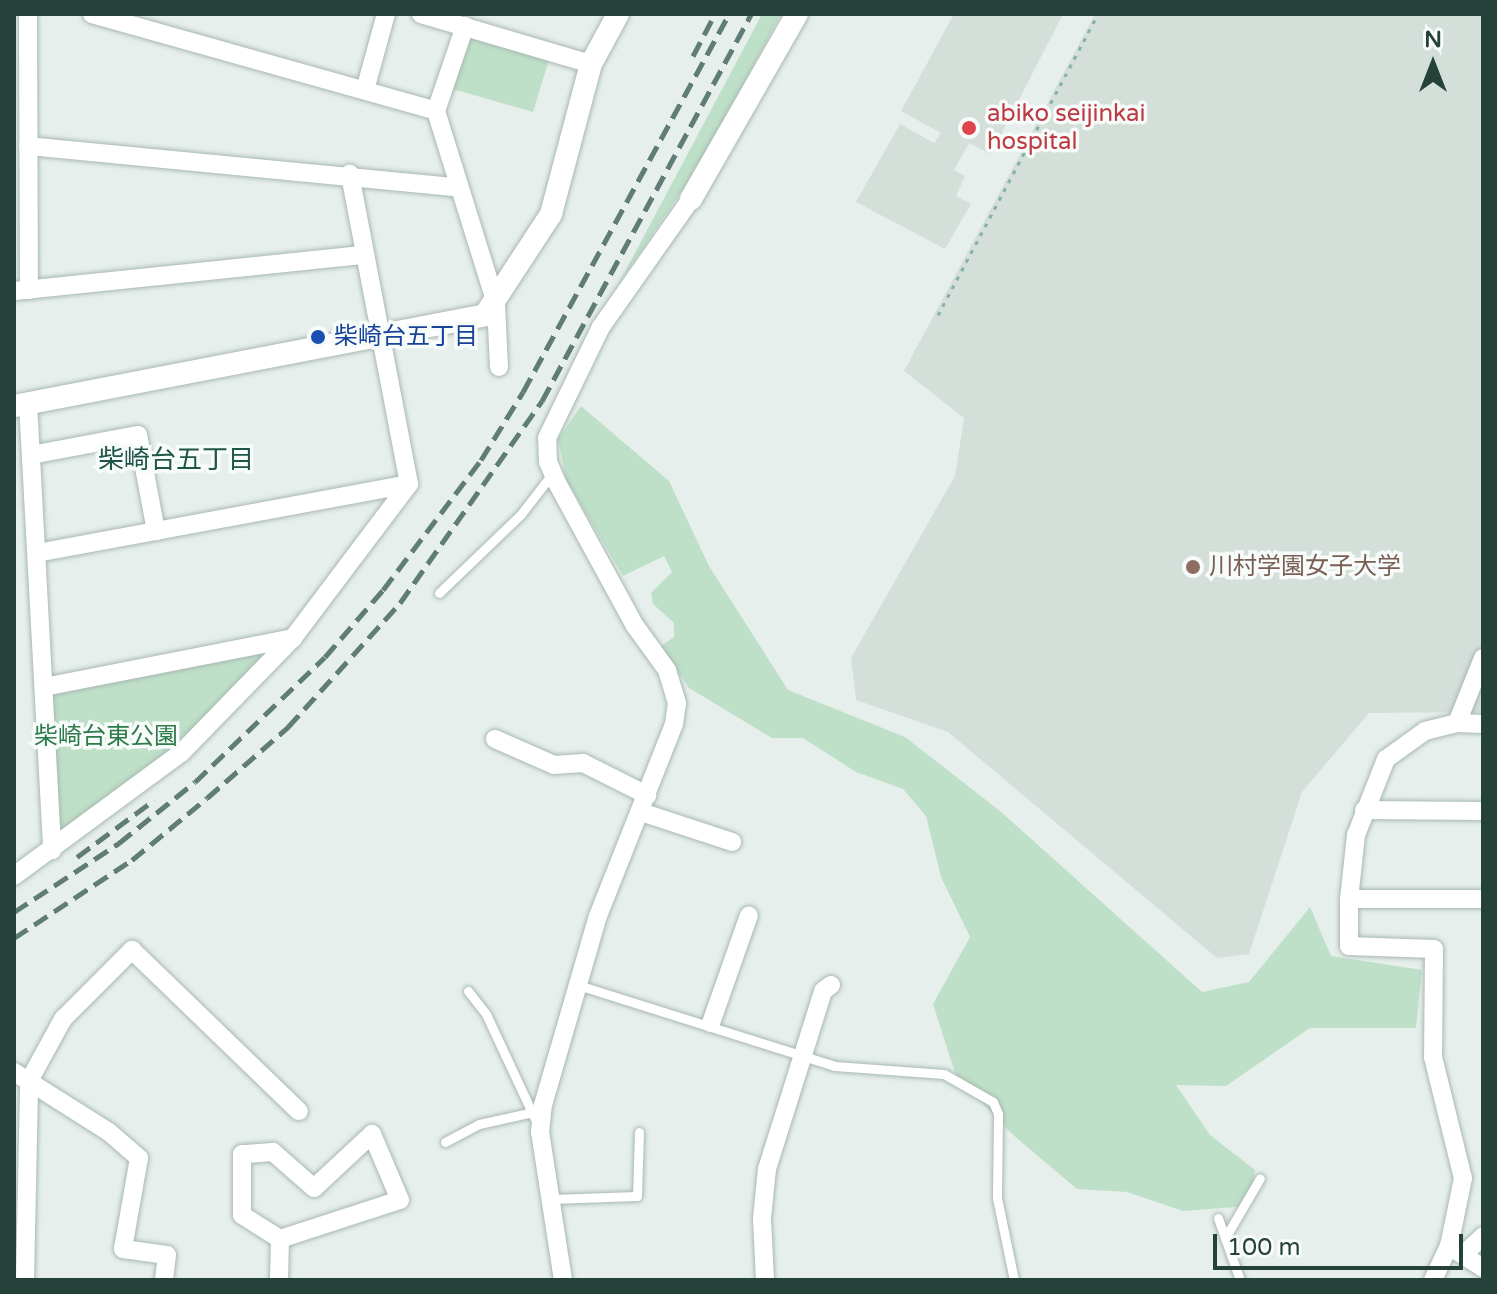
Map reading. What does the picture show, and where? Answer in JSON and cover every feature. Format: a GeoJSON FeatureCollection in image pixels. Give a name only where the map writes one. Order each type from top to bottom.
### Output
{"type":"FeatureCollection","features":[{"type":"Feature","properties":{"kind":"street"},"geometry":{"type":"LineString","coordinates":[[28,14],[28,146],[22,290],[365,255]]}},
{"type":"Feature","properties":{"kind":"street"},"geometry":{"type":"LineString","coordinates":[[92,14],[118,18],[436,111]]}},
{"type":"Feature","properties":{"kind":"street"},"geometry":{"type":"LineString","coordinates":[[365,90],[386,14]]}},
{"type":"Feature","properties":{"kind":"street"},"geometry":{"type":"LineString","coordinates":[[421,14],[591,64]]}},
{"type":"Feature","properties":{"kind":"street"},"geometry":{"type":"LineString","coordinates":[[52,850],[31,455],[21,405],[485,315],[496,304],[561,191],[591,64],[618,14]]}},
{"type":"Feature","properties":{"kind":"street"},"geometry":{"type":"LineString","coordinates":[[563,1280],[540,1132],[598,916],[674,724],[674,688],[552,474],[547,438],[601,327],[691,199],[797,14]]}},
{"type":"Feature","properties":{"kind":"street"},"geometry":{"type":"LineString","coordinates":[[465,26],[436,111],[457,187],[496,304],[499,367]]}},
{"type":"Feature","properties":{"kind":"street"},"geometry":{"type":"LineString","coordinates":[[28,146],[350,174],[457,187]]}},
{"type":"Feature","properties":{"kind":"street"},"geometry":{"type":"LineString","coordinates":[[14,876],[181,753],[293,638],[409,484],[350,174]]}},
{"type":"Feature","properties":{"kind":"street"},"geometry":{"type":"LineString","coordinates":[[31,455],[138,435],[156,531]]}},
{"type":"Feature","properties":{"kind":"street"},"geometry":{"type":"LineString","coordinates":[[37,553],[409,484]]}},
{"type":"Feature","properties":{"kind":"street"},"geometry":{"type":"LineString","coordinates":[[44,687],[293,638]]}},
{"type":"Feature","properties":{"kind":"street"},"geometry":{"type":"LineString","coordinates":[[1457,723],[1483,658]]}},
{"type":"Feature","properties":{"kind":"street"},"geometry":{"type":"LineString","coordinates":[[1457,1250],[1463,1178],[1433,1057],[1434,949],[1349,946],[1349,867],[1364,810],[1386,759],[1425,731],[1457,723],[1483,724]]}},
{"type":"Feature","properties":{"kind":"street"},"geometry":{"type":"LineString","coordinates":[[495,739],[554,765],[583,763],[644,804],[732,842]]}},
{"type":"Feature","properties":{"kind":"street"},"geometry":{"type":"LineString","coordinates":[[1364,810],[1483,811]]}},
{"type":"Feature","properties":{"kind":"street"},"geometry":{"type":"LineString","coordinates":[[1349,899],[1483,899]]}},
{"type":"Feature","properties":{"kind":"street"},"geometry":{"type":"LineString","coordinates":[[711,1023],[749,915]]}},
{"type":"Feature","properties":{"kind":"street"},"geometry":{"type":"LineString","coordinates":[[25,1280],[22,1077],[63,1019],[132,950],[299,1111]]}},
{"type":"Feature","properties":{"kind":"street"},"geometry":{"type":"LineString","coordinates":[[765,1280],[762,1218],[767,1169],[823,991],[831,985]]}},
{"type":"Feature","properties":{"kind":"street"},"geometry":{"type":"LineString","coordinates":[[22,1077],[139,1158],[123,1249],[167,1255],[164,1280]]}},
{"type":"Feature","properties":{"kind":"street"},"geometry":{"type":"LineString","coordinates":[[372,1134],[400,1200],[280,1239],[242,1215],[242,1154],[273,1152],[314,1188],[372,1134]]}},
{"type":"Feature","properties":{"kind":"street"},"geometry":{"type":"LineString","coordinates":[[1433,1280],[1457,1250],[1483,1236]]}},
{"type":"Feature","properties":{"kind":"street"},"geometry":{"type":"LineString","coordinates":[[279,1280],[280,1239]]}},
{"type":"Feature","properties":{"kind":"street"},"geometry":{"type":"LineString","coordinates":[[1457,1250],[1483,1268]]}},
{"type":"Feature","properties":{"kind":"lane"},"geometry":{"type":"LineString","coordinates":[[439,593],[521,514],[552,474]]}},
{"type":"Feature","properties":{"kind":"lane"},"geometry":{"type":"LineString","coordinates":[[578,985],[711,1023],[804,1058],[881,1072],[944,1074],[993,1102],[998,1114],[997,1198],[1014,1280]]}},
{"type":"Feature","properties":{"kind":"lane"},"geometry":{"type":"LineString","coordinates":[[468,991],[486,1014],[540,1132]]}},
{"type":"Feature","properties":{"kind":"lane"},"geometry":{"type":"LineString","coordinates":[[445,1142],[479,1124],[533,1112]]}},
{"type":"Feature","properties":{"kind":"lane"},"geometry":{"type":"LineString","coordinates":[[551,1199],[637,1196],[639,1132]]}},
{"type":"Feature","properties":{"kind":"lane"},"geometry":{"type":"LineString","coordinates":[[1225,1238],[1260,1178]]}},
{"type":"Feature","properties":{"kind":"lane"},"geometry":{"type":"LineString","coordinates":[[1218,1218],[1240,1280]]}},
{"type":"Feature","properties":{"kind":"path"},"geometry":{"type":"LineString","coordinates":[[938,315],[1098,14]]}},
{"type":"Feature","properties":{"kind":"shaded area","name":"abiko seijinkai hospital"},"geometry":{"type":"Polygon","coordinates":[[[954,14],[1063,14],[991,154],[969,143],[954,170],[965,176],[956,196],[971,204],[945,249],[856,202],[900,124],[934,143],[941,133],[901,111],[954,14]]]}},
{"type":"Feature","properties":{"kind":"shaded area","name":"川村学園女子大学"},"geometry":{"type":"Polygon","coordinates":[[[1095,14],[1483,14],[1483,712],[1369,713],[1302,792],[1249,954],[1217,958],[948,732],[856,700],[851,658],[955,476],[964,418],[904,371],[1095,14]]]}},
{"type":"Feature","properties":{"kind":"green space"},"geometry":{"type":"Polygon","coordinates":[[[762,14],[781,14],[705,157],[619,283],[762,14]]]}},
{"type":"Feature","properties":{"kind":"green space"},"geometry":{"type":"Polygon","coordinates":[[[473,38],[549,60],[533,112],[453,89],[467,42],[473,38]]]}},
{"type":"Feature","properties":{"kind":"green space"},"geometry":{"type":"Polygon","coordinates":[[[581,406],[669,481],[709,566],[788,690],[905,737],[1000,811],[1202,992],[1249,982],[1310,907],[1331,956],[1422,970],[1416,1028],[1310,1028],[1226,1086],[1176,1085],[1210,1135],[1255,1170],[1248,1206],[1183,1211],[1127,1192],[1077,1189],[1012,1134],[956,1076],[933,1004],[970,937],[941,877],[926,816],[903,789],[856,772],[803,738],[772,738],[689,688],[661,646],[674,637],[674,623],[653,604],[651,593],[672,572],[664,556],[623,576],[566,479],[558,439],[581,406]]]}},
{"type":"Feature","properties":{"kind":"green space","name":"柴崎台東公園"},"geometry":{"type":"Polygon","coordinates":[[[256,651],[263,657],[195,728],[145,774],[58,838],[50,693],[256,651]]]}},
{"type":"Feature","properties":{"kind":"railway"},"geometry":{"type":"LineString","coordinates":[[693,56],[715,14]]}},
{"type":"Feature","properties":{"kind":"railway"},"geometry":{"type":"LineString","coordinates":[[14,912],[119,843],[195,782],[325,657],[383,590],[481,460],[523,392],[729,14]]}},
{"type":"Feature","properties":{"kind":"railway"},"geometry":{"type":"LineString","coordinates":[[14,938],[132,860],[207,798],[288,727],[400,603],[542,401],[751,14]]}},
{"type":"Feature","properties":{"kind":"railway"},"geometry":{"type":"LineString","coordinates":[[77,857],[154,800]]}},
{"type":"Feature","properties":{"kind":"place","name":"abiko seijinkai hospital"},"geometry":{"type":"Point","coordinates":[969,128]}},
{"type":"Feature","properties":{"kind":"place","name":"柴崎台五丁目"},"geometry":{"type":"Point","coordinates":[318,337]}},
{"type":"Feature","properties":{"kind":"place","name":"川村学園女子大学"},"geometry":{"type":"Point","coordinates":[1193,567]}},
{"type":"Feature","properties":{"kind":"district","name":"柴崎台五丁目"},"geometry":{"type":"Point","coordinates":[176,460]}}]}
